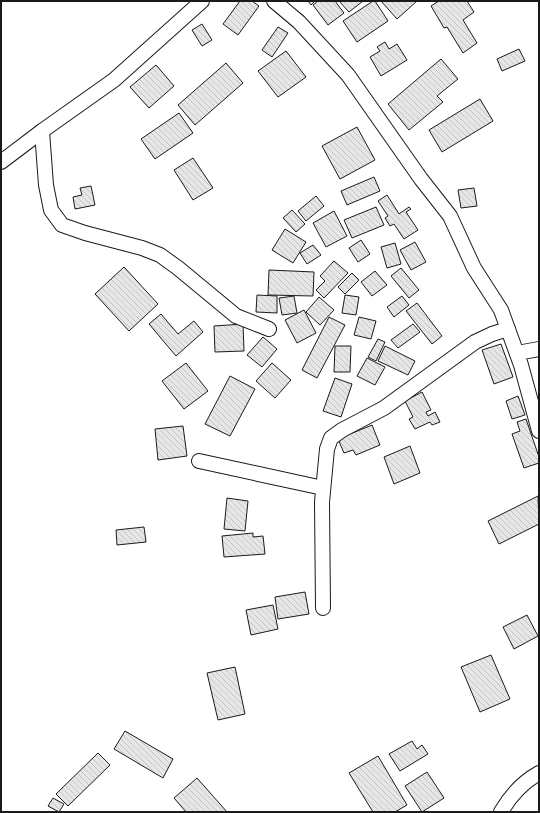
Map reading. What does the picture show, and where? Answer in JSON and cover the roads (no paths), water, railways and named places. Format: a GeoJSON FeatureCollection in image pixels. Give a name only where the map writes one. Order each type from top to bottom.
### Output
{"type":"FeatureCollection","features":[{"type":"Feature","properties":{"kind":"street"},"geometry":{"type":"LineString","coordinates":[[1,162],[114,80],[202,1]]}},
{"type":"Feature","properties":{"kind":"street"},"geometry":{"type":"LineString","coordinates":[[274,1],[299,22],[348,75],[421,179],[450,216],[474,268],[501,310],[517,353],[539,431]]}},
{"type":"Feature","properties":{"kind":"street"},"geometry":{"type":"LineString","coordinates":[[42,131],[46,185],[51,210],[62,224],[85,233],[142,248],[160,256],[178,268],[236,316],[269,328]]}},
{"type":"Feature","properties":{"kind":"street"},"geometry":{"type":"LineString","coordinates":[[323,608],[323,488],[327,449],[331,438],[342,430],[384,408],[475,342],[492,334],[508,329]]}},
{"type":"Feature","properties":{"kind":"street"},"geometry":{"type":"LineString","coordinates":[[517,353],[539,348]]}},
{"type":"Feature","properties":{"kind":"street"},"geometry":{"type":"LineString","coordinates":[[199,462],[323,488]]}},
{"type":"Feature","properties":{"kind":"street"},"geometry":{"type":"LineString","coordinates":[[501,812],[507,801],[528,779],[539,773]]}}]}
